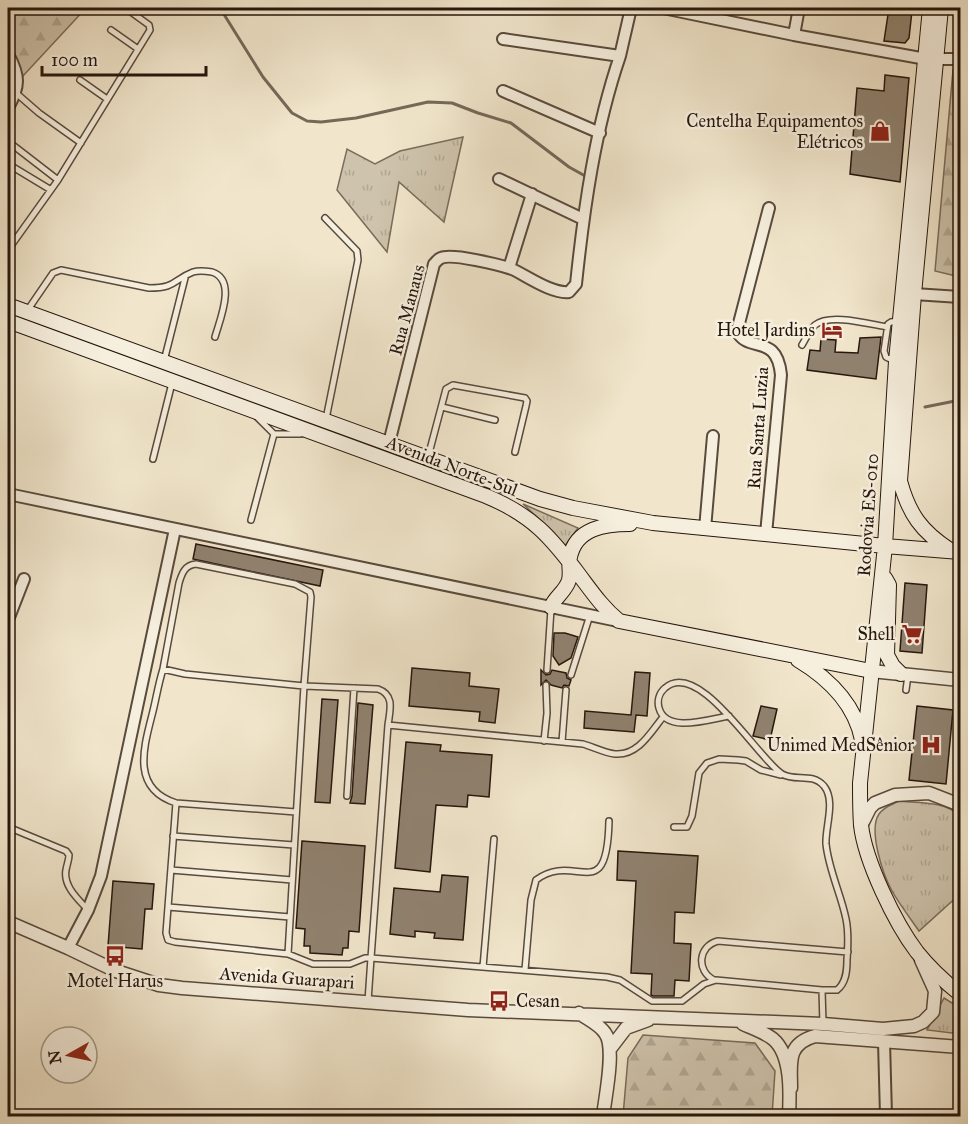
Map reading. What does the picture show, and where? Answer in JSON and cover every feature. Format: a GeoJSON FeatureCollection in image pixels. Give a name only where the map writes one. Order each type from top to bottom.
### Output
{"type":"FeatureCollection","features":[{"type":"Feature","properties":{"kind":"main road","name":"Rodovia ES-010"},"geometry":{"type":"LineString","coordinates":[[930,8],[931,60],[900,481],[907,504],[922,528],[938,543],[956,551]]}},
{"type":"Feature","properties":{"kind":"main road","name":"Rodovia ES-010"},"geometry":{"type":"LineString","coordinates":[[941,8],[931,60],[893,324],[896,361],[885,546],[860,783],[861,826],[870,858],[887,900],[917,952],[960,994]]}},
{"type":"Feature","properties":{"kind":"main road","name":"Avenida Norte-Sul"},"geometry":{"type":"LineString","coordinates":[[8,305],[540,499],[573,508],[653,523],[956,551]]}},
{"type":"Feature","properties":{"kind":"main road","name":"Avenida Norte-Sul"},"geometry":{"type":"LineString","coordinates":[[8,321],[513,507],[541,529],[603,607],[619,621]]}},
{"type":"Feature","properties":{"kind":"main road"},"geometry":{"type":"LineString","coordinates":[[551,607],[569,582],[569,562],[578,539],[589,530],[615,525],[653,523]]}},
{"type":"Feature","properties":{"kind":"main road"},"geometry":{"type":"LineString","coordinates":[[882,574],[889,585],[887,655],[893,666],[904,675]]}},
{"type":"Feature","properties":{"kind":"main road"},"geometry":{"type":"LineString","coordinates":[[619,621],[871,671]]}},
{"type":"Feature","properties":{"kind":"main road"},"geometry":{"type":"LineString","coordinates":[[788,654],[816,671],[835,687],[861,732],[864,747]]}},
{"type":"Feature","properties":{"kind":"street"},"geometry":{"type":"LineString","coordinates":[[499,179],[583,219],[600,133],[631,8]]}},
{"type":"Feature","properties":{"kind":"street"},"geometry":{"type":"LineString","coordinates":[[663,8],[931,60],[960,59]]}},
{"type":"Feature","properties":{"kind":"street"},"geometry":{"type":"LineString","coordinates":[[794,35],[799,8]]}},
{"type":"Feature","properties":{"kind":"street"},"geometry":{"type":"LineString","coordinates":[[503,39],[620,56]]}},
{"type":"Feature","properties":{"kind":"street"},"geometry":{"type":"LineString","coordinates":[[8,54],[18,78],[16,93],[8,108]]}},
{"type":"Feature","properties":{"kind":"street"},"geometry":{"type":"LineString","coordinates":[[503,91],[600,133]]}},
{"type":"Feature","properties":{"kind":"street"},"geometry":{"type":"LineString","coordinates":[[509,268],[532,194]]}},
{"type":"Feature","properties":{"kind":"street","name":"Rua Santa Luzia"},"geometry":{"type":"LineString","coordinates":[[766,534],[781,375],[780,361],[772,351],[742,338],[737,331],[769,208]]}},
{"type":"Feature","properties":{"kind":"street","name":"Rua Manaus"},"geometry":{"type":"LineString","coordinates":[[389,443],[434,264],[447,256],[509,268],[559,292],[569,292],[576,284],[583,219]]}},
{"type":"Feature","properties":{"kind":"street"},"geometry":{"type":"LineString","coordinates":[[914,294],[960,297]]}},
{"type":"Feature","properties":{"kind":"street"},"geometry":{"type":"LineString","coordinates":[[705,528],[713,436]]}},
{"type":"Feature","properties":{"kind":"street"},"geometry":{"type":"LineString","coordinates":[[8,494],[619,621]]}},
{"type":"Feature","properties":{"kind":"street"},"geometry":{"type":"LineString","coordinates":[[68,948],[88,910],[101,876],[175,529]]}},
{"type":"Feature","properties":{"kind":"street"},"geometry":{"type":"LineString","coordinates":[[8,620],[24,579]]}},
{"type":"Feature","properties":{"kind":"street"},"geometry":{"type":"LineString","coordinates":[[871,671],[959,680]]}},
{"type":"Feature","properties":{"kind":"street"},"geometry":{"type":"LineString","coordinates":[[929,793],[960,805]]}},
{"type":"Feature","properties":{"kind":"street"},"geometry":{"type":"LineString","coordinates":[[861,826],[870,808],[882,799],[895,795],[929,793],[960,797]]}},
{"type":"Feature","properties":{"kind":"street","name":"Avenida Guarapari"},"geometry":{"type":"LineString","coordinates":[[8,922],[116,971],[159,985],[468,1010],[578,1012],[653,1018],[898,1029],[923,1022],[933,1012],[935,991],[917,952]]}},
{"type":"Feature","properties":{"kind":"street"},"geometry":{"type":"LineString","coordinates":[[578,1012],[604,1031],[607,1036],[610,1049],[603,1116]]}},
{"type":"Feature","properties":{"kind":"street"},"geometry":{"type":"LineString","coordinates":[[610,1049],[626,1028],[653,1018]]}},
{"type":"Feature","properties":{"kind":"street"},"geometry":{"type":"LineString","coordinates":[[737,1021],[770,1037],[778,1044],[784,1055],[791,1088]]}},
{"type":"Feature","properties":{"kind":"street"},"geometry":{"type":"LineString","coordinates":[[789,1116],[790,1060],[793,1052],[805,1039],[815,1036],[960,1047],[960,1110]]}},
{"type":"Feature","properties":{"kind":"street"},"geometry":{"type":"LineString","coordinates":[[884,1041],[885,1116]]}},
{"type":"Feature","properties":{"kind":"lane"},"geometry":{"type":"LineString","coordinates":[[8,250],[58,180],[150,27],[131,12]]}},
{"type":"Feature","properties":{"kind":"lane"},"geometry":{"type":"LineString","coordinates":[[111,30],[138,48]]}},
{"type":"Feature","properties":{"kind":"lane"},"geometry":{"type":"LineString","coordinates":[[80,80],[107,99]]}},
{"type":"Feature","properties":{"kind":"lane"},"geometry":{"type":"LineString","coordinates":[[16,93],[39,113],[81,143]]}},
{"type":"Feature","properties":{"kind":"lane"},"geometry":{"type":"LineString","coordinates":[[8,146],[14,146],[58,180]]}},
{"type":"Feature","properties":{"kind":"lane"},"geometry":{"type":"LineString","coordinates":[[8,164],[51,190]]}},
{"type":"Feature","properties":{"kind":"lane"},"geometry":{"type":"LineString","coordinates":[[325,218],[357,251],[358,260],[326,421]]}},
{"type":"Feature","properties":{"kind":"lane"},"geometry":{"type":"LineString","coordinates":[[26,312],[53,273],[61,270],[149,288],[175,285],[193,272],[204,270],[216,273],[224,282],[226,295],[215,337]]}},
{"type":"Feature","properties":{"kind":"lane"},"geometry":{"type":"LineString","coordinates":[[164,362],[185,278]]}},
{"type":"Feature","properties":{"kind":"lane"},"geometry":{"type":"LineString","coordinates":[[802,345],[812,328],[826,320],[893,324]]}},
{"type":"Feature","properties":{"kind":"lane"},"geometry":{"type":"LineString","coordinates":[[153,459],[173,381]]}},
{"type":"Feature","properties":{"kind":"lane"},"geometry":{"type":"LineString","coordinates":[[428,457],[446,389],[453,385],[525,398],[527,401],[515,452]]}},
{"type":"Feature","properties":{"kind":"lane"},"geometry":{"type":"LineString","coordinates":[[442,407],[495,420]]}},
{"type":"Feature","properties":{"kind":"lane"},"geometry":{"type":"LineString","coordinates":[[250,410],[274,434],[312,433]]}},
{"type":"Feature","properties":{"kind":"lane"},"geometry":{"type":"LineString","coordinates":[[251,520],[274,434]]}},
{"type":"Feature","properties":{"kind":"lane"},"geometry":{"type":"LineString","coordinates":[[288,954],[310,592],[295,584],[196,564],[189,566],[181,576],[163,669],[144,747],[144,765],[151,787],[176,803],[296,812]]}},
{"type":"Feature","properties":{"kind":"lane"},"geometry":{"type":"LineString","coordinates":[[547,670],[551,607]]}},
{"type":"Feature","properties":{"kind":"lane"},"geometry":{"type":"LineString","coordinates":[[571,675],[590,615]]}},
{"type":"Feature","properties":{"kind":"lane"},"geometry":{"type":"LineString","coordinates":[[163,669],[185,675],[304,686],[378,689],[389,696],[368,1002]]}},
{"type":"Feature","properties":{"kind":"lane"},"geometry":{"type":"LineString","coordinates":[[904,675],[906,690]]}},
{"type":"Feature","properties":{"kind":"lane"},"geometry":{"type":"LineString","coordinates":[[729,716],[679,724],[663,717],[658,704],[659,697],[667,686],[679,682],[689,684],[701,691],[729,716],[782,775]]}},
{"type":"Feature","properties":{"kind":"lane"},"geometry":{"type":"LineString","coordinates":[[544,741],[547,713],[546,685]]}},
{"type":"Feature","properties":{"kind":"lane"},"geometry":{"type":"LineString","coordinates":[[347,796],[354,688]]}},
{"type":"Feature","properties":{"kind":"lane"},"geometry":{"type":"LineString","coordinates":[[562,742],[566,690]]}},
{"type":"Feature","properties":{"kind":"lane"},"geometry":{"type":"LineString","coordinates":[[388,725],[583,744],[621,754],[641,745],[663,717]]}},
{"type":"Feature","properties":{"kind":"lane"},"geometry":{"type":"LineString","coordinates":[[176,803],[166,933],[168,940],[171,941],[288,954],[312,964],[350,964],[370,958],[612,978],[631,986],[652,1000],[682,1001],[704,984],[716,980],[822,990],[837,990],[841,987],[846,974],[848,952],[846,918],[827,850],[826,828],[829,801],[827,790],[816,779],[761,770],[746,761],[719,759],[707,763],[699,773],[691,821],[687,827],[674,827]]}},
{"type":"Feature","properties":{"kind":"lane"},"geometry":{"type":"LineString","coordinates":[[525,970],[531,900],[536,880],[546,873],[582,873],[598,870],[603,865],[609,848],[609,821]]}},
{"type":"Feature","properties":{"kind":"lane"},"geometry":{"type":"LineString","coordinates":[[8,827],[66,851],[70,859],[66,872],[67,882],[88,910]]}},
{"type":"Feature","properties":{"kind":"lane"},"geometry":{"type":"LineString","coordinates":[[173,836],[294,845]]}},
{"type":"Feature","properties":{"kind":"lane"},"geometry":{"type":"LineString","coordinates":[[483,967],[494,839]]}},
{"type":"Feature","properties":{"kind":"lane"},"geometry":{"type":"LineString","coordinates":[[171,870],[292,880]]}},
{"type":"Feature","properties":{"kind":"lane"},"geometry":{"type":"LineString","coordinates":[[168,907],[290,917]]}},
{"type":"Feature","properties":{"kind":"lane"},"geometry":{"type":"LineString","coordinates":[[716,980],[705,972],[701,959],[707,947],[718,941],[848,952]]}},
{"type":"Feature","properties":{"kind":"lane"},"geometry":{"type":"LineString","coordinates":[[822,990],[823,1024]]}},
{"type":"Feature","properties":{"kind":"green space"},"geometry":{"type":"Polygon","coordinates":[[[8,8],[86,8],[10,90],[8,86],[8,8]]]}},
{"type":"Feature","properties":{"kind":"green space"},"geometry":{"type":"Polygon","coordinates":[[[953,70],[960,70],[960,277],[935,271],[953,70]]]}},
{"type":"Feature","properties":{"kind":"green space"},"geometry":{"type":"Polygon","coordinates":[[[463,137],[444,222],[399,182],[387,252],[337,190],[347,149],[375,164],[400,151],[463,137]]]}},
{"type":"Feature","properties":{"kind":"green space"},"geometry":{"type":"Polygon","coordinates":[[[523,504],[578,528],[564,547],[554,533],[523,504]]]}},
{"type":"Feature","properties":{"kind":"green space"},"geometry":{"type":"Polygon","coordinates":[[[899,801],[939,805],[960,816],[960,894],[919,931],[888,884],[876,841],[876,821],[879,814],[899,801]]]}},
{"type":"Feature","properties":{"kind":"green space"},"geometry":{"type":"Polygon","coordinates":[[[944,998],[960,1008],[960,1034],[927,1030],[944,998]]]}},
{"type":"Feature","properties":{"kind":"green space"},"geometry":{"type":"Polygon","coordinates":[[[643,1035],[755,1043],[775,1071],[772,1116],[623,1116],[628,1058],[643,1035]]]}},
{"type":"Feature","properties":{"kind":"building"},"geometry":{"type":"Polygon","coordinates":[[[889,8],[912,11],[909,38],[905,43],[884,41],[889,8]]]}},
{"type":"Feature","properties":{"kind":"building"},"geometry":{"type":"Polygon","coordinates":[[[885,75],[909,78],[900,182],[850,174],[857,88],[884,91],[885,75]]]}},
{"type":"Feature","properties":{"kind":"building"},"geometry":{"type":"Polygon","coordinates":[[[881,337],[876,379],[807,370],[810,350],[820,351],[821,339],[836,340],[835,352],[858,353],[860,338],[881,337]]]}},
{"type":"Feature","properties":{"kind":"building"},"geometry":{"type":"Polygon","coordinates":[[[196,544],[323,570],[320,586],[193,559],[196,544]]]}},
{"type":"Feature","properties":{"kind":"building","name":"Shell"},"geometry":{"type":"Polygon","coordinates":[[[905,583],[927,585],[922,653],[900,651],[905,583]]]}},
{"type":"Feature","properties":{"kind":"building"},"geometry":{"type":"Polygon","coordinates":[[[554,633],[565,633],[578,637],[571,658],[559,665],[553,656],[554,633]]]}},
{"type":"Feature","properties":{"kind":"building"},"geometry":{"type":"Polygon","coordinates":[[[412,668],[470,673],[469,686],[499,689],[495,723],[479,721],[480,712],[409,706],[412,668]]]}},
{"type":"Feature","properties":{"kind":"building"},"geometry":{"type":"Polygon","coordinates":[[[541,670],[546,675],[552,670],[566,673],[567,678],[571,680],[569,686],[564,685],[562,688],[551,685],[546,680],[541,685],[541,670]]]}},
{"type":"Feature","properties":{"kind":"building"},"geometry":{"type":"Polygon","coordinates":[[[635,672],[650,673],[647,716],[636,715],[634,732],[584,728],[585,711],[631,715],[635,672]]]}},
{"type":"Feature","properties":{"kind":"building"},"geometry":{"type":"Polygon","coordinates":[[[322,699],[338,700],[330,803],[315,802],[322,699]]]}},
{"type":"Feature","properties":{"kind":"building"},"geometry":{"type":"Polygon","coordinates":[[[358,703],[373,705],[365,804],[350,803],[358,703]]]}},
{"type":"Feature","properties":{"kind":"building"},"geometry":{"type":"Polygon","coordinates":[[[761,706],[777,709],[770,740],[753,736],[761,706]]]}},
{"type":"Feature","properties":{"kind":"building"},"geometry":{"type":"Polygon","coordinates":[[[917,706],[953,710],[946,784],[909,780],[917,706]]]}},
{"type":"Feature","properties":{"kind":"building"},"geometry":{"type":"Polygon","coordinates":[[[406,742],[441,745],[440,751],[492,755],[489,797],[468,795],[467,807],[436,805],[430,872],[395,868],[406,742]]]}},
{"type":"Feature","properties":{"kind":"building"},"geometry":{"type":"Polygon","coordinates":[[[302,841],[365,846],[359,932],[349,931],[348,948],[343,948],[342,955],[310,953],[310,946],[304,946],[305,929],[296,928],[302,841]]]}},
{"type":"Feature","properties":{"kind":"building"},"geometry":{"type":"Polygon","coordinates":[[[618,851],[698,856],[694,913],[675,912],[674,943],[691,944],[689,981],[675,980],[674,996],[651,995],[652,974],[631,973],[636,881],[617,880],[618,851]]]}},
{"type":"Feature","properties":{"kind":"building"},"geometry":{"type":"Polygon","coordinates":[[[442,875],[468,877],[463,940],[434,938],[435,933],[415,931],[415,937],[390,934],[394,888],[440,892],[442,875]]]}},
{"type":"Feature","properties":{"kind":"building"},"geometry":{"type":"Polygon","coordinates":[[[113,881],[154,884],[152,909],[145,909],[142,949],[108,946],[113,881]]]}},
{"type":"Feature","properties":{"kind":"waterway"},"geometry":{"type":"LineString","coordinates":[[220,8],[263,77],[292,113],[307,121],[321,122],[356,118],[428,102],[452,103],[511,123],[569,167],[587,177]]}},
{"type":"Feature","properties":{"kind":"waterway"},"geometry":{"type":"LineString","coordinates":[[925,407],[960,400]]}},
{"type":"Feature","properties":{"kind":"place","name":"Centelha Equipamentos Elétricos"},"geometry":{"type":"Point","coordinates":[880,131]}},
{"type":"Feature","properties":{"kind":"place","name":"Hotel Jardins"},"geometry":{"type":"Point","coordinates":[832,330]}},
{"type":"Feature","properties":{"kind":"place","name":"Shell"},"geometry":{"type":"Point","coordinates":[912,634]}},
{"type":"Feature","properties":{"kind":"place","name":"Unimed MedSênior"},"geometry":{"type":"Point","coordinates":[931,745]}},
{"type":"Feature","properties":{"kind":"place","name":"Motel Harus"},"geometry":{"type":"Point","coordinates":[115,956]}},
{"type":"Feature","properties":{"kind":"place","name":"Cesan"},"geometry":{"type":"Point","coordinates":[499,1001]}}]}
